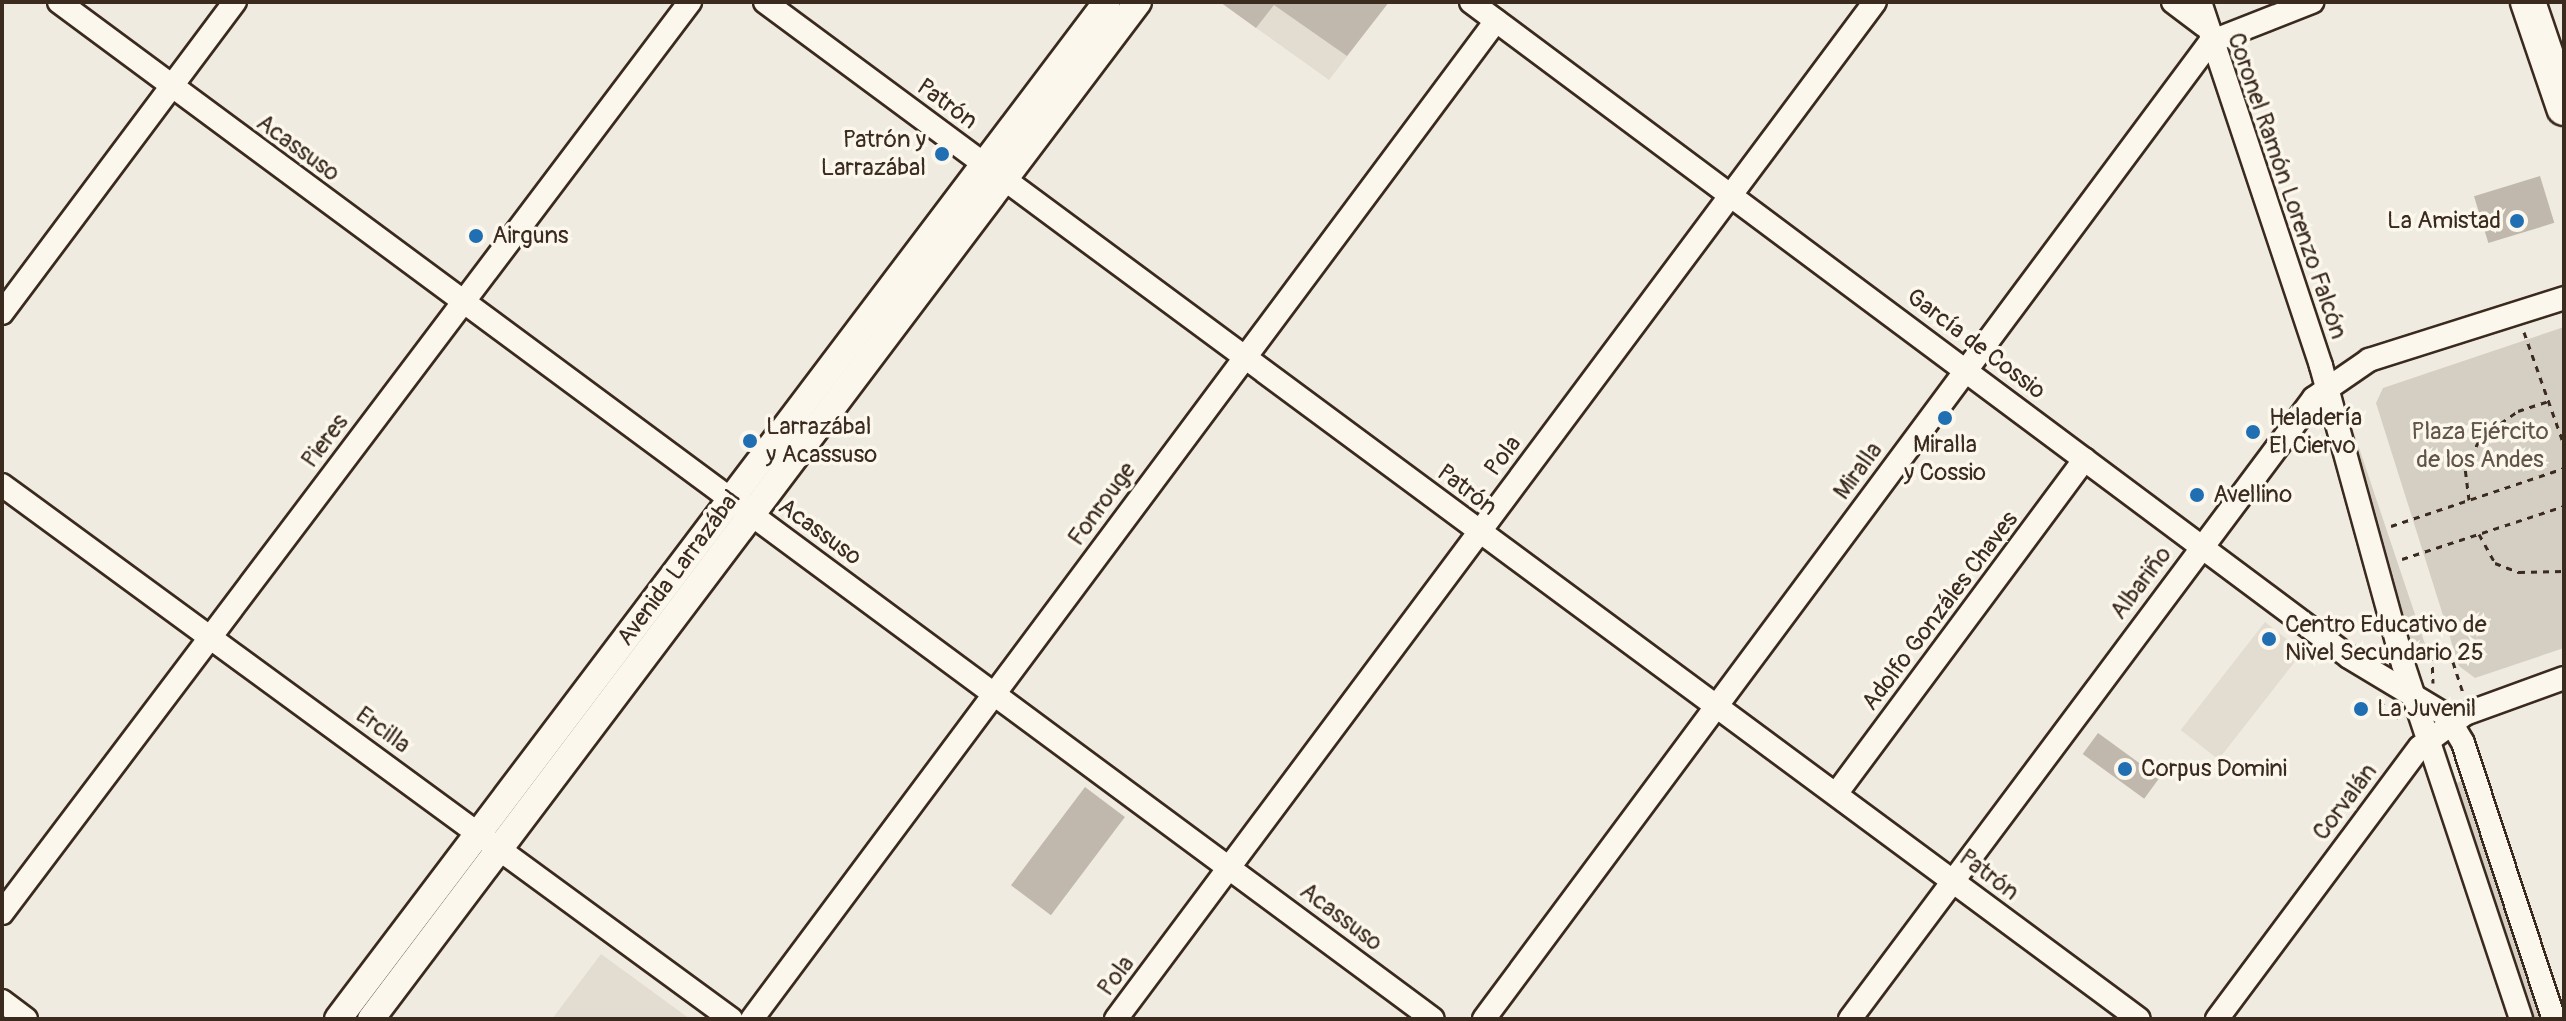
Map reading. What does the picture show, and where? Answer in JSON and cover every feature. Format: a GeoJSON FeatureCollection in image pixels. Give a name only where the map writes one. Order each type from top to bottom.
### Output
{"type":"FeatureCollection","features":[{"type":"Feature","properties":{"kind":"main road"},"geometry":{"type":"LineString","coordinates":[[2528,2],[2564,108]]}},
{"type":"Feature","properties":{"kind":"street","name":"Acassuso"},"geometry":{"type":"LineString","coordinates":[[59,2],[1433,1019]]}},
{"type":"Feature","properties":{"kind":"street"},"geometry":{"type":"LineString","coordinates":[[2,313],[235,2]]}},
{"type":"Feature","properties":{"kind":"street","name":"Pieres"},"geometry":{"type":"LineString","coordinates":[[2,913],[690,2]]}},
{"type":"Feature","properties":{"kind":"street","name":"Patrón"},"geometry":{"type":"LineString","coordinates":[[765,2],[2139,1019]]}},
{"type":"Feature","properties":{"kind":"street","name":"Avenida Larrazábal"},"geometry":{"type":"LineString","coordinates":[[338,1019],[480,832],[740,506],[993,171],[1107,2]]}},
{"type":"Feature","properties":{"kind":"street","name":"Avenida Larrazábal"},"geometry":{"type":"LineString","coordinates":[[993,171],[1138,2]]}},
{"type":"Feature","properties":{"kind":"street","name":"García de Cossio"},"geometry":{"type":"LineString","coordinates":[[1471,2],[2364,666],[2434,707],[2453,722]]}},
{"type":"Feature","properties":{"kind":"street","name":"Pola"},"geometry":{"type":"LineString","coordinates":[[1116,1019],[1875,2]]}},
{"type":"Feature","properties":{"kind":"street"},"geometry":{"type":"LineString","coordinates":[[2173,2],[2207,33],[2312,2]]}},
{"type":"Feature","properties":{"kind":"street","name":"Coronel Ramón Lorenzo Falcón"},"geometry":{"type":"LineString","coordinates":[[2200,2],[2207,33],[2326,386],[2395,639],[2414,695],[2415,753],[2441,777],[2521,1019]]}},
{"type":"Feature","properties":{"kind":"street","name":"Fonrouge"},"geometry":{"type":"LineString","coordinates":[[752,1019],[1243,356],[1496,21]]}},
{"type":"Feature","properties":{"kind":"street","name":"Miralla"},"geometry":{"type":"LineString","coordinates":[[1484,1019],[1968,371],[2207,33]]}},
{"type":"Feature","properties":{"kind":"street","name":"Albariño"},"geometry":{"type":"LineString","coordinates":[[1850,1019],[2301,411],[2326,386],[2369,360],[2564,298]]}},
{"type":"Feature","properties":{"kind":"street","name":"Adolfo Gonzáles Chaves"},"geometry":{"type":"LineString","coordinates":[[1836,794],[2085,459]]}},
{"type":"Feature","properties":{"kind":"street","name":"Ercilla"},"geometry":{"type":"LineString","coordinates":[[2,485],[480,832],[731,1019]]}},
{"type":"Feature","properties":{"kind":"street","name":"Avenida Larrazábal"},"geometry":{"type":"LineString","coordinates":[[371,1019],[501,848],[740,506]]}},
{"type":"Feature","properties":{"kind":"street"},"geometry":{"type":"LineString","coordinates":[[2364,666],[2386,660],[2395,639]]}},
{"type":"Feature","properties":{"kind":"street","name":"Corvalán"},"geometry":{"type":"LineString","coordinates":[[2217,1019],[2415,753],[2453,722],[2478,708],[2564,678]]}},
{"type":"Feature","properties":{"kind":"street"},"geometry":{"type":"LineString","coordinates":[[2453,722],[2554,1019]]}},
{"type":"Feature","properties":{"kind":"street"},"geometry":{"type":"LineString","coordinates":[[2415,753],[2424,767],[2441,777]]}},
{"type":"Feature","properties":{"kind":"street"},"geometry":{"type":"LineString","coordinates":[[2,1001],[26,1019]]}},
{"type":"Feature","properties":{"kind":"path"},"geometry":{"type":"LineString","coordinates":[[2518,313],[2564,445]]}},
{"type":"Feature","properties":{"kind":"path"},"geometry":{"type":"LineString","coordinates":[[2469,500],[2465,468],[2481,437],[2518,411],[2548,401]]}},
{"type":"Feature","properties":{"kind":"path"},"geometry":{"type":"LineString","coordinates":[[2391,526],[2564,468]]}},
{"type":"Feature","properties":{"kind":"path"},"geometry":{"type":"LineString","coordinates":[[2402,559],[2564,506]]}},
{"type":"Feature","properties":{"kind":"path"},"geometry":{"type":"LineString","coordinates":[[2479,534],[2495,563],[2519,572],[2564,571]]}},
{"type":"Feature","properties":{"kind":"path"},"geometry":{"type":"LineString","coordinates":[[2432,655],[2434,707]]}},
{"type":"Feature","properties":{"kind":"path"},"geometry":{"type":"LineString","coordinates":[[2385,678],[2377,695],[2404,723],[2415,753]]}},
{"type":"Feature","properties":{"kind":"shaded area"},"geometry":{"type":"Polygon","coordinates":[[[1220,2],[1389,2],[1329,80],[1220,2]]]}},
{"type":"Feature","properties":{"kind":"shaded area"},"geometry":{"type":"Polygon","coordinates":[[[2265,622],[2303,652],[2218,760],[2181,730],[2265,622]]]}},
{"type":"Feature","properties":{"kind":"shaded area"},"geometry":{"type":"Polygon","coordinates":[[[601,954],[690,1019],[552,1019],[601,954]]]}},
{"type":"Feature","properties":{"kind":"green space","name":"Plaza Ejército de los Andes"},"geometry":{"type":"Polygon","coordinates":[[[2564,327],[2564,648],[2475,678],[2459,666],[2376,403],[2383,388],[2564,327]]]}},
{"type":"Feature","properties":{"kind":"green space"},"geometry":{"type":"Polygon","coordinates":[[[2351,424],[2429,656],[2423,663],[2414,661],[2341,435],[2343,425],[2351,424]]]}},
{"type":"Feature","properties":{"kind":"green space"},"geometry":{"type":"Polygon","coordinates":[[[2467,778],[2547,1019],[2531,1019],[2455,784],[2467,778]]]}},
{"type":"Feature","properties":{"kind":"building"},"geometry":{"type":"Polygon","coordinates":[[[1220,2],[1389,2],[1347,56],[1274,5],[1256,28],[1220,2]]]}},
{"type":"Feature","properties":{"kind":"building"},"geometry":{"type":"Polygon","coordinates":[[[2540,176],[2554,223],[2488,243],[2474,196],[2540,176]]]}},
{"type":"Feature","properties":{"kind":"building","name":"Corpus Domini"},"geometry":{"type":"Polygon","coordinates":[[[2098,733],[2159,778],[2144,799],[2083,754],[2098,733]]]}},
{"type":"Feature","properties":{"kind":"building"},"geometry":{"type":"Polygon","coordinates":[[[1085,787],[1125,817],[1051,915],[1011,885],[1085,787]]]}},
{"type":"Feature","properties":{"kind":"place","name":"Patrón y Larrazábal"},"geometry":{"type":"Point","coordinates":[942,154]}},
{"type":"Feature","properties":{"kind":"place","name":"La Amistad"},"geometry":{"type":"Point","coordinates":[2517,221]}},
{"type":"Feature","properties":{"kind":"place","name":"Airguns"},"geometry":{"type":"Point","coordinates":[476,236]}},
{"type":"Feature","properties":{"kind":"place","name":"Miralla y Cossio"},"geometry":{"type":"Point","coordinates":[1945,418]}},
{"type":"Feature","properties":{"kind":"place","name":"Heladería El Ciervo"},"geometry":{"type":"Point","coordinates":[2253,432]}},
{"type":"Feature","properties":{"kind":"place","name":"Larrazábal y Acassuso"},"geometry":{"type":"Point","coordinates":[750,441]}},
{"type":"Feature","properties":{"kind":"place","name":"Avellino"},"geometry":{"type":"Point","coordinates":[2197,495]}},
{"type":"Feature","properties":{"kind":"place","name":"Centro Educativo de Nivel Secundario 25"},"geometry":{"type":"Point","coordinates":[2269,639]}},
{"type":"Feature","properties":{"kind":"place","name":"La Juvenil"},"geometry":{"type":"Point","coordinates":[2361,709]}},
{"type":"Feature","properties":{"kind":"place","name":"Corpus Domini"},"geometry":{"type":"Point","coordinates":[2125,769]}}]}
